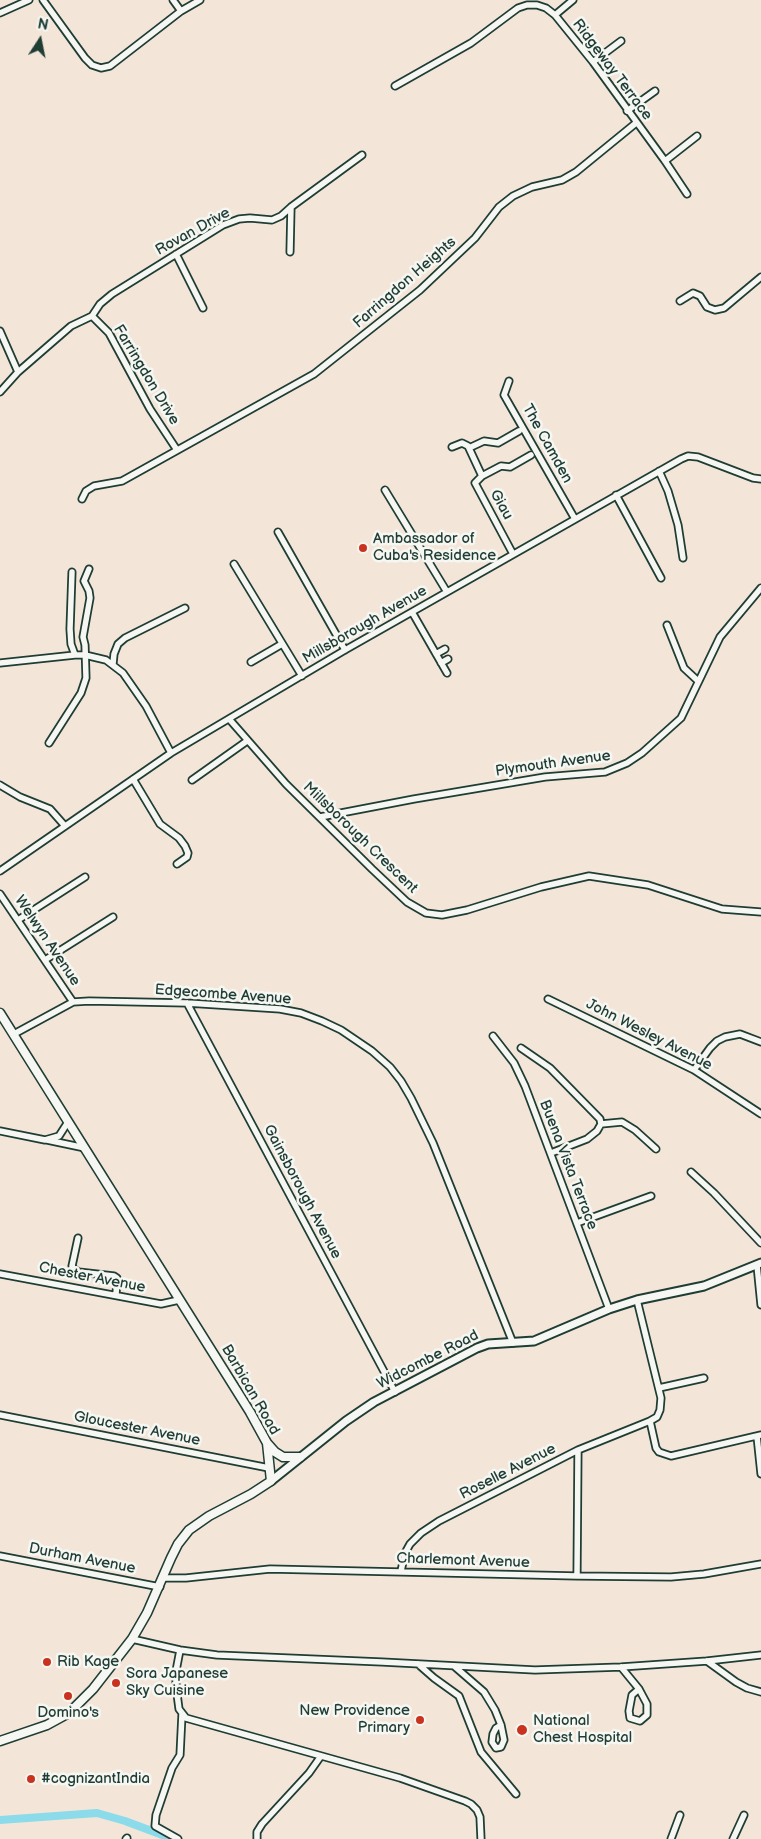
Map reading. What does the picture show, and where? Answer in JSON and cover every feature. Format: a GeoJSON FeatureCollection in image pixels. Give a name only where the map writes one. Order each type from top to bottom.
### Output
{"type":"FeatureCollection","features":[{"type":"Feature","properties":{"kind":"main road","name":"Barbican Road"},"geometry":{"type":"LineString","coordinates":[[0,1012],[250,1412],[267,1443],[271,1481]]}},
{"type":"Feature","properties":{"kind":"main road"},"geometry":{"type":"LineString","coordinates":[[267,1443],[275,1452],[283,1457],[300,1457]]}},
{"type":"Feature","properties":{"kind":"main road"},"geometry":{"type":"LineString","coordinates":[[0,1742],[47,1724],[69,1713],[93,1689],[132,1639],[160,1586],[170,1558],[189,1530],[209,1516],[239,1501],[271,1481]]}},
{"type":"Feature","properties":{"kind":"street"},"geometry":{"type":"LineString","coordinates":[[0,13],[29,0]]}},
{"type":"Feature","properties":{"kind":"street"},"geometry":{"type":"LineString","coordinates":[[43,0],[85,58],[92,65],[100,68],[110,66],[181,11],[200,0]]}},
{"type":"Feature","properties":{"kind":"street"},"geometry":{"type":"LineString","coordinates":[[173,0],[181,11]]}},
{"type":"Feature","properties":{"kind":"street"},"geometry":{"type":"LineString","coordinates":[[555,15],[573,0]]}},
{"type":"Feature","properties":{"kind":"street","name":"Ridgeway Terrace"},"geometry":{"type":"LineString","coordinates":[[395,86],[471,43],[518,8],[536,5],[546,8],[555,15],[592,62],[687,194]]}},
{"type":"Feature","properties":{"kind":"street"},"geometry":{"type":"LineString","coordinates":[[592,62],[621,41]]}},
{"type":"Feature","properties":{"kind":"street"},"geometry":{"type":"LineString","coordinates":[[628,111],[655,91]]}},
{"type":"Feature","properties":{"kind":"street","name":"Farringdon Heights"},"geometry":{"type":"LineString","coordinates":[[82,499],[86,491],[94,486],[122,481],[314,374],[420,290],[468,245],[499,208],[513,196],[532,187],[562,180],[576,172],[636,123]]}},
{"type":"Feature","properties":{"kind":"street"},"geometry":{"type":"LineString","coordinates":[[665,161],[697,136]]}},
{"type":"Feature","properties":{"kind":"street","name":"Rovan Drive"},"geometry":{"type":"LineString","coordinates":[[92,316],[100,304],[112,294],[223,225],[239,219],[272,220],[281,216],[362,155]]}},
{"type":"Feature","properties":{"kind":"street"},"geometry":{"type":"LineString","coordinates":[[290,252],[291,207]]}},
{"type":"Feature","properties":{"kind":"street"},"geometry":{"type":"LineString","coordinates":[[176,254],[203,308]]}},
{"type":"Feature","properties":{"kind":"street"},"geometry":{"type":"LineString","coordinates":[[680,301],[693,293],[700,296],[707,307],[715,310],[724,308],[761,277]]}},
{"type":"Feature","properties":{"kind":"street"},"geometry":{"type":"LineString","coordinates":[[0,392],[18,372],[71,326],[92,316]]}},
{"type":"Feature","properties":{"kind":"street","name":"Farringdon Drive"},"geometry":{"type":"LineString","coordinates":[[92,316],[109,333],[150,409],[177,450]]}},
{"type":"Feature","properties":{"kind":"street"},"geometry":{"type":"LineString","coordinates":[[0,331],[18,372]]}},
{"type":"Feature","properties":{"kind":"street","name":"The Camden"},"geometry":{"type":"LineString","coordinates":[[508,381],[504,395],[574,519]]}},
{"type":"Feature","properties":{"kind":"street"},"geometry":{"type":"LineString","coordinates":[[452,447],[462,443],[469,448],[484,441],[498,443],[519,431]]}},
{"type":"Feature","properties":{"kind":"street","name":"Giau"},"geometry":{"type":"LineString","coordinates":[[469,448],[482,476]]}},
{"type":"Feature","properties":{"kind":"street","name":"Giau"},"geometry":{"type":"LineString","coordinates":[[512,551],[476,486],[476,480],[501,466],[510,467],[531,455]]}},
{"type":"Feature","properties":{"kind":"street","name":"Millsborough Avenue"},"geometry":{"type":"LineString","coordinates":[[0,871],[171,753],[230,720],[512,551],[688,456],[698,457],[753,478],[761,478]]}},
{"type":"Feature","properties":{"kind":"street"},"geometry":{"type":"LineString","coordinates":[[659,471],[668,490],[678,525],[683,558]]}},
{"type":"Feature","properties":{"kind":"street"},"geometry":{"type":"LineString","coordinates":[[385,490],[446,589]]}},
{"type":"Feature","properties":{"kind":"street"},"geometry":{"type":"LineString","coordinates":[[616,496],[661,578]]}},
{"type":"Feature","properties":{"kind":"street"},"geometry":{"type":"LineString","coordinates":[[278,532],[345,650]]}},
{"type":"Feature","properties":{"kind":"street"},"geometry":{"type":"LineString","coordinates":[[234,564],[302,676]]}},
{"type":"Feature","properties":{"kind":"street"},"geometry":{"type":"LineString","coordinates":[[49,743],[81,692],[87,671],[83,631],[90,598],[84,581],[88,570]]}},
{"type":"Feature","properties":{"kind":"street"},"geometry":{"type":"LineString","coordinates":[[72,572],[70,629],[71,644],[75,655]]}},
{"type":"Feature","properties":{"kind":"street","name":"Plymouth Avenue"},"geometry":{"type":"LineString","coordinates":[[320,817],[480,787],[616,769],[642,753],[681,718],[720,637],[761,588]]}},
{"type":"Feature","properties":{"kind":"street"},"geometry":{"type":"LineString","coordinates":[[113,664],[118,644],[125,638],[185,608]]}},
{"type":"Feature","properties":{"kind":"street"},"geometry":{"type":"LineString","coordinates":[[412,612],[447,673]]}},
{"type":"Feature","properties":{"kind":"street"},"geometry":{"type":"LineString","coordinates":[[667,625],[684,668],[698,680]]}},
{"type":"Feature","properties":{"kind":"street"},"geometry":{"type":"LineString","coordinates":[[251,662],[282,644]]}},
{"type":"Feature","properties":{"kind":"street"},"geometry":{"type":"LineString","coordinates":[[436,654],[445,649]]}},
{"type":"Feature","properties":{"kind":"street"},"geometry":{"type":"LineString","coordinates":[[0,663],[75,655],[85,655],[106,660],[123,673],[146,706],[171,753]]}},
{"type":"Feature","properties":{"kind":"street"},"geometry":{"type":"LineString","coordinates":[[441,663],[448,659]]}},
{"type":"Feature","properties":{"kind":"street","name":"Millsborough Crescent"},"geometry":{"type":"LineString","coordinates":[[230,720],[286,784],[407,902],[426,913],[442,915],[467,910],[541,887],[589,876],[648,885],[722,909],[761,912]]}},
{"type":"Feature","properties":{"kind":"street"},"geometry":{"type":"LineString","coordinates":[[192,780],[247,741]]}},
{"type":"Feature","properties":{"kind":"street"},"geometry":{"type":"LineString","coordinates":[[133,778],[160,824],[179,838],[185,846],[188,853],[187,857],[177,864]]}},
{"type":"Feature","properties":{"kind":"street"},"geometry":{"type":"LineString","coordinates":[[0,785],[20,797],[50,809],[65,826]]}},
{"type":"Feature","properties":{"kind":"street"},"geometry":{"type":"LineString","coordinates":[[18,920],[85,877]]}},
{"type":"Feature","properties":{"kind":"street","name":"Welwyn Avenue"},"geometry":{"type":"LineString","coordinates":[[0,894],[73,1002]]}},
{"type":"Feature","properties":{"kind":"street"},"geometry":{"type":"LineString","coordinates":[[45,960],[113,917]]}},
{"type":"Feature","properties":{"kind":"street","name":"John Wesley Avenue"},"geometry":{"type":"LineString","coordinates":[[548,999],[694,1070],[761,1114]]}},
{"type":"Feature","properties":{"kind":"street","name":"Edgecombe Avenue"},"geometry":{"type":"LineString","coordinates":[[14,1034],[73,1002],[98,1001],[187,1003],[280,1009],[301,1013],[341,1030],[372,1051],[390,1067],[411,1098],[433,1143],[513,1343]]}},
{"type":"Feature","properties":{"kind":"street","name":"Gainsborough Avenue"},"geometry":{"type":"LineString","coordinates":[[187,1003],[395,1392]]}},
{"type":"Feature","properties":{"kind":"street"},"geometry":{"type":"LineString","coordinates":[[694,1070],[710,1048],[717,1041],[725,1037],[740,1034],[761,1042]]}},
{"type":"Feature","properties":{"kind":"street","name":"Buena Vista Terrace"},"geometry":{"type":"LineString","coordinates":[[493,1036],[519,1073],[610,1309]]}},
{"type":"Feature","properties":{"kind":"street"},"geometry":{"type":"LineString","coordinates":[[521,1048],[550,1068],[600,1119],[601,1124],[597,1131],[587,1139],[551,1153]]}},
{"type":"Feature","properties":{"kind":"street"},"geometry":{"type":"LineString","coordinates":[[45,1140],[58,1136],[68,1122]]}},
{"type":"Feature","properties":{"kind":"street"},"geometry":{"type":"LineString","coordinates":[[601,1124],[622,1122],[635,1130],[656,1150]]}},
{"type":"Feature","properties":{"kind":"street"},"geometry":{"type":"LineString","coordinates":[[0,1131],[85,1148]]}},
{"type":"Feature","properties":{"kind":"street"},"geometry":{"type":"LineString","coordinates":[[691,1172],[714,1193],[761,1243]]}},
{"type":"Feature","properties":{"kind":"street"},"geometry":{"type":"LineString","coordinates":[[577,1223],[651,1196]]}},
{"type":"Feature","properties":{"kind":"street"},"geometry":{"type":"LineString","coordinates":[[78,1238],[72,1266],[79,1272],[114,1276],[116,1278],[116,1296]]}},
{"type":"Feature","properties":{"kind":"street"},"geometry":{"type":"LineString","coordinates":[[759,1264],[761,1305]]}},
{"type":"Feature","properties":{"kind":"street","name":"Widcombe Road"},"geometry":{"type":"LineString","coordinates":[[271,1481],[346,1421],[374,1402],[477,1348],[488,1344],[534,1341],[610,1309],[637,1300],[704,1286],[759,1264]]}},
{"type":"Feature","properties":{"kind":"street","name":"Chester Avenue"},"geometry":{"type":"LineString","coordinates":[[0,1274],[162,1304],[180,1300]]}},
{"type":"Feature","properties":{"kind":"street"},"geometry":{"type":"LineString","coordinates":[[637,1300],[661,1398],[660,1410],[657,1416],[650,1421],[656,1448],[666,1455],[759,1435],[761,1474]]}},
{"type":"Feature","properties":{"kind":"street"},"geometry":{"type":"LineString","coordinates":[[659,1388],[704,1378]]}},
{"type":"Feature","properties":{"kind":"street","name":"Gloucester Avenue"},"geometry":{"type":"LineString","coordinates":[[0,1415],[269,1468]]}},
{"type":"Feature","properties":{"kind":"street","name":"Roselle Avenue"},"geometry":{"type":"LineString","coordinates":[[401,1571],[405,1553],[410,1544],[439,1521],[578,1450],[650,1421]]}},
{"type":"Feature","properties":{"kind":"street"},"geometry":{"type":"LineString","coordinates":[[577,1576],[578,1450]]}},
{"type":"Feature","properties":{"kind":"street","name":"Durham Avenue"},"geometry":{"type":"LineString","coordinates":[[0,1556],[160,1586]]}},
{"type":"Feature","properties":{"kind":"street","name":"Charlemont Avenue"},"geometry":{"type":"LineString","coordinates":[[163,1578],[186,1578],[270,1569],[577,1576],[671,1576],[704,1574],[761,1564]]}},
{"type":"Feature","properties":{"kind":"street"},"geometry":{"type":"LineString","coordinates":[[132,1639],[180,1650],[217,1655],[535,1670],[621,1667],[761,1655]]}},
{"type":"Feature","properties":{"kind":"street"},"geometry":{"type":"LineString","coordinates":[[180,1650],[176,1671],[176,1686],[179,1709],[184,1716],[400,1778],[471,1804],[477,1810],[480,1817],[481,1839]]}},
{"type":"Feature","properties":{"kind":"street"},"geometry":{"type":"LineString","coordinates":[[707,1661],[741,1685],[761,1692]]}},
{"type":"Feature","properties":{"kind":"street"},"geometry":{"type":"LineString","coordinates":[[418,1664],[459,1696],[481,1752],[516,1794]]}},
{"type":"Feature","properties":{"kind":"street"},"geometry":{"type":"LineString","coordinates":[[454,1666],[484,1692],[495,1710],[500,1725]]}},
{"type":"Feature","properties":{"kind":"street"},"geometry":{"type":"LineString","coordinates":[[621,1667],[639,1689],[644,1696],[648,1710],[646,1718],[640,1721],[630,1718],[629,1711],[632,1695],[639,1689]]}},
{"type":"Feature","properties":{"kind":"street"},"geometry":{"type":"LineString","coordinates":[[178,1839],[155,1826],[156,1815],[172,1768],[180,1755],[184,1716]]}},
{"type":"Feature","properties":{"kind":"street"},"geometry":{"type":"LineString","coordinates":[[257,1839],[257,1832],[262,1824],[309,1773],[321,1756]]}},
{"type":"Feature","properties":{"kind":"street"},"geometry":{"type":"LineString","coordinates":[[671,1839],[680,1814]]}},
{"type":"Feature","properties":{"kind":"street"},"geometry":{"type":"LineString","coordinates":[[733,1839],[744,1815]]}},
{"type":"Feature","properties":{"kind":"waterway"},"geometry":{"type":"LineString","coordinates":[[0,1820],[97,1813],[173,1839]]}},
{"type":"Feature","properties":{"kind":"place","name":"Ambassador of Cuba's Residence"},"geometry":{"type":"Point","coordinates":[363,548]}},
{"type":"Feature","properties":{"kind":"place","name":"Rib Kage"},"geometry":{"type":"Point","coordinates":[47,1662]}},
{"type":"Feature","properties":{"kind":"place","name":"Sora Japanese Sky Cuisine"},"geometry":{"type":"Point","coordinates":[116,1683]}},
{"type":"Feature","properties":{"kind":"place","name":"Domino's"},"geometry":{"type":"Point","coordinates":[68,1696]}},
{"type":"Feature","properties":{"kind":"place","name":"New Providence Primary"},"geometry":{"type":"Point","coordinates":[420,1720]}},
{"type":"Feature","properties":{"kind":"place","name":"National Chest Hospital"},"geometry":{"type":"Point","coordinates":[522,1730]}},
{"type":"Feature","properties":{"kind":"place","name":"#cognizantIndia"},"geometry":{"type":"Point","coordinates":[31,1779]}}]}
